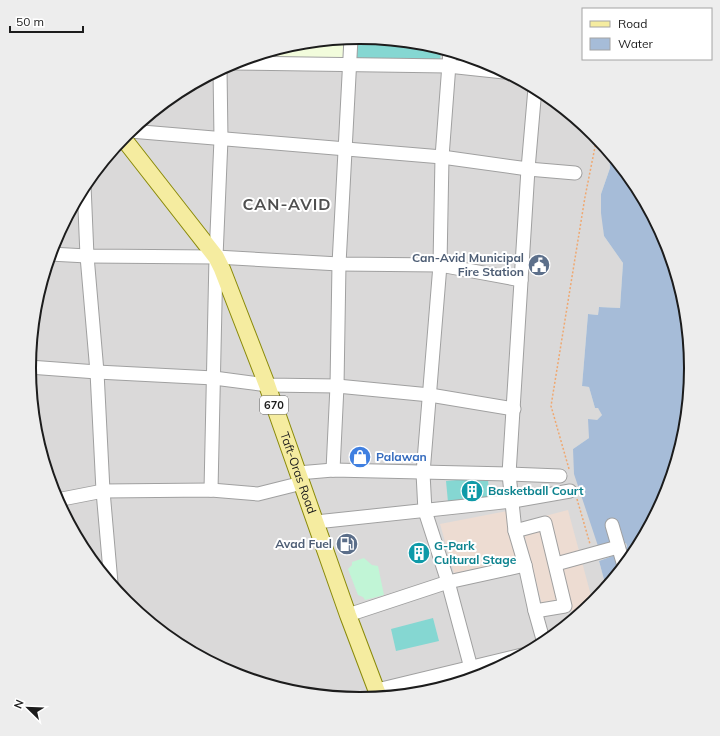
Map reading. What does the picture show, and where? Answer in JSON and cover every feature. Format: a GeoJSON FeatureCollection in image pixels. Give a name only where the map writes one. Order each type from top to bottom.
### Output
{"type":"FeatureCollection","features":[{"type":"Feature","properties":{"kind":"main road","name":"Taft-Oras Road"},"geometry":{"type":"LineString","coordinates":[[126,144],[216,257],[229,285],[267,385],[348,615],[377,691]]}},
{"type":"Feature","properties":{"kind":"street"},"geometry":{"type":"LineString","coordinates":[[333,470],[337,386],[339,264],[351,44]]}},
{"type":"Feature","properties":{"kind":"street"},"geometry":{"type":"LineString","coordinates":[[449,57],[442,157],[440,265],[423,473],[425,511],[448,582],[471,668]]}},
{"type":"Feature","properties":{"kind":"street"},"geometry":{"type":"LineString","coordinates":[[250,63],[448,66],[487,70]]}},
{"type":"Feature","properties":{"kind":"street"},"geometry":{"type":"LineString","coordinates":[[211,490],[220,139],[220,76]]}},
{"type":"Feature","properties":{"kind":"street"},"geometry":{"type":"LineString","coordinates":[[534,95],[528,169],[509,474],[515,531],[525,565],[542,636]]}},
{"type":"Feature","properties":{"kind":"street"},"geometry":{"type":"LineString","coordinates":[[138,132],[442,157],[528,169],[575,173]]}},
{"type":"Feature","properties":{"kind":"street"},"geometry":{"type":"LineString","coordinates":[[85,198],[87,256],[97,372],[103,492],[110,574]]}},
{"type":"Feature","properties":{"kind":"street"},"geometry":{"type":"LineString","coordinates":[[57,254],[216,257],[339,264],[440,265],[521,280]]}},
{"type":"Feature","properties":{"kind":"street"},"geometry":{"type":"LineString","coordinates":[[36,368],[214,378],[267,385],[337,386],[430,395],[514,409]]}},
{"type":"Feature","properties":{"kind":"street"},"geometry":{"type":"LineString","coordinates":[[64,499],[103,492],[211,490],[258,494],[300,478],[333,470],[423,473],[565,474]]}},
{"type":"Feature","properties":{"kind":"street"},"geometry":{"type":"LineString","coordinates":[[316,522],[425,511],[573,493]]}},
{"type":"Feature","properties":{"kind":"street"},"geometry":{"type":"LineString","coordinates":[[515,531],[545,523],[556,564],[565,606],[535,612]]}},
{"type":"Feature","properties":{"kind":"street"},"geometry":{"type":"LineString","coordinates":[[612,525],[622,558]]}},
{"type":"Feature","properties":{"kind":"street"},"geometry":{"type":"LineString","coordinates":[[556,564],[618,547]]}},
{"type":"Feature","properties":{"kind":"street"},"geometry":{"type":"LineString","coordinates":[[348,615],[448,582],[525,565]]}},
{"type":"Feature","properties":{"kind":"street"},"geometry":{"type":"LineString","coordinates":[[393,690],[498,661]]}},
{"type":"Feature","properties":{"kind":"path"},"geometry":{"type":"LineString","coordinates":[[565,474],[551,406],[585,196],[595,145]]}},
{"type":"Feature","properties":{"kind":"path"},"geometry":{"type":"LineString","coordinates":[[573,493],[593,554]]}},
{"type":"Feature","properties":{"kind":"shaded area"},"geometry":{"type":"Polygon","coordinates":[[[351,44],[402,47],[441,54],[440,63],[350,60],[351,44]]]}},
{"type":"Feature","properties":{"kind":"shaded area"},"geometry":{"type":"Polygon","coordinates":[[[360,44],[402,47],[423,50],[464,61],[503,77],[522,87],[574,124],[610,161],[610,168],[601,194],[604,236],[623,263],[620,308],[599,307],[598,315],[588,314],[582,386],[589,387],[595,408],[600,410],[602,415],[597,420],[589,438],[573,449],[606,524],[617,521],[624,543],[626,543],[627,547],[627,550],[617,565],[614,555],[599,561],[604,582],[574,612],[522,649],[503,659],[464,675],[423,686],[402,689],[360,692],[318,689],[297,686],[256,675],[217,659],[198,649],[146,612],[116,582],[103,565],[79,530],[69,511],[53,472],[47,452],[42,431],[37,389],[36,368],[39,326],[42,305],[53,264],[69,225],[79,206],[116,154],[146,124],[163,111],[198,87],[217,77],[256,61],[276,55],[297,50],[339,45],[360,44]]]}},
{"type":"Feature","properties":{"kind":"shaded area"},"geometry":{"type":"Polygon","coordinates":[[[345,45],[345,58],[271,56],[297,50],[345,45]]]}},
{"type":"Feature","properties":{"kind":"shaded area"},"geometry":{"type":"Polygon","coordinates":[[[488,477],[489,500],[448,502],[446,481],[488,477]]]}},
{"type":"Feature","properties":{"kind":"shaded area"},"geometry":{"type":"Polygon","coordinates":[[[568,510],[591,595],[577,609],[571,611],[567,598],[542,605],[524,533],[548,526],[545,516],[568,510]]]}},
{"type":"Feature","properties":{"kind":"shaded area"},"geometry":{"type":"Polygon","coordinates":[[[507,511],[517,560],[454,573],[440,524],[507,511]]]}},
{"type":"Feature","properties":{"kind":"shaded area"},"geometry":{"type":"Polygon","coordinates":[[[364,558],[372,565],[378,566],[384,595],[365,600],[363,597],[358,595],[348,569],[352,565],[352,562],[364,558]]]}},
{"type":"Feature","properties":{"kind":"shaded area"},"geometry":{"type":"Polygon","coordinates":[[[433,618],[439,641],[396,651],[391,629],[433,618]]]}},
{"type":"Feature","properties":{"kind":"water"},"geometry":{"type":"Polygon","coordinates":[[[610,161],[641,206],[651,225],[667,264],[678,305],[684,368],[678,431],[667,472],[651,511],[641,530],[626,552],[626,543],[624,544],[617,521],[606,524],[611,542],[598,546],[574,474],[573,449],[589,438],[588,419],[597,420],[602,415],[598,408],[595,408],[589,387],[582,386],[588,314],[598,315],[599,307],[620,308],[623,263],[604,236],[601,213],[601,194],[610,168],[610,161]]]}},
{"type":"Feature","properties":{"kind":"water"},"geometry":{"type":"Polygon","coordinates":[[[615,555],[617,564],[604,581],[599,561],[615,555]]]}},
{"type":"Feature","properties":{"kind":"place","name":"Can-Avid Municipal Fire Station"},"geometry":{"type":"Point","coordinates":[539,265]}},
{"type":"Feature","properties":{"kind":"place","name":"Palawan"},"geometry":{"type":"Point","coordinates":[360,457]}},
{"type":"Feature","properties":{"kind":"place","name":"Basketball Court"},"geometry":{"type":"Point","coordinates":[472,491]}},
{"type":"Feature","properties":{"kind":"place","name":"Avad Fuel"},"geometry":{"type":"Point","coordinates":[347,544]}},
{"type":"Feature","properties":{"kind":"place","name":"G-Park Cultural Stage"},"geometry":{"type":"Point","coordinates":[419,553]}},
{"type":"Feature","properties":{"kind":"district","name":"CAN-AVID"},"geometry":{"type":"Point","coordinates":[287,204]}}]}
